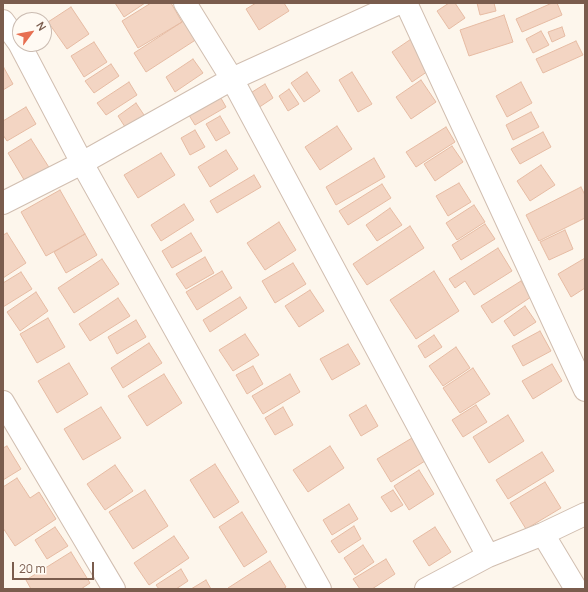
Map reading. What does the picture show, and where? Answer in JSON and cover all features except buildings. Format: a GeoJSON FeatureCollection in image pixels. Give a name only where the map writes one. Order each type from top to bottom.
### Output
{"type":"FeatureCollection","features":[{"type":"Feature","properties":{"kind":"street"},"geometry":{"type":"LineString","coordinates":[[185,3],[232,79],[488,556]]}},
{"type":"Feature","properties":{"kind":"street"},"geometry":{"type":"LineString","coordinates":[[3,203],[82,163],[232,79],[399,3]]}},
{"type":"Feature","properties":{"kind":"street"},"geometry":{"type":"LineString","coordinates":[[406,3],[585,390]]}},
{"type":"Feature","properties":{"kind":"street"},"geometry":{"type":"LineString","coordinates":[[3,21],[19,42],[82,163],[320,589]]}},
{"type":"Feature","properties":{"kind":"street"},"geometry":{"type":"LineString","coordinates":[[3,402],[114,589]]}},
{"type":"Feature","properties":{"kind":"street"},"geometry":{"type":"LineString","coordinates":[[426,589],[488,556],[543,534],[585,514]]}},
{"type":"Feature","properties":{"kind":"street"},"geometry":{"type":"LineString","coordinates":[[543,534],[576,589]]}}]}
